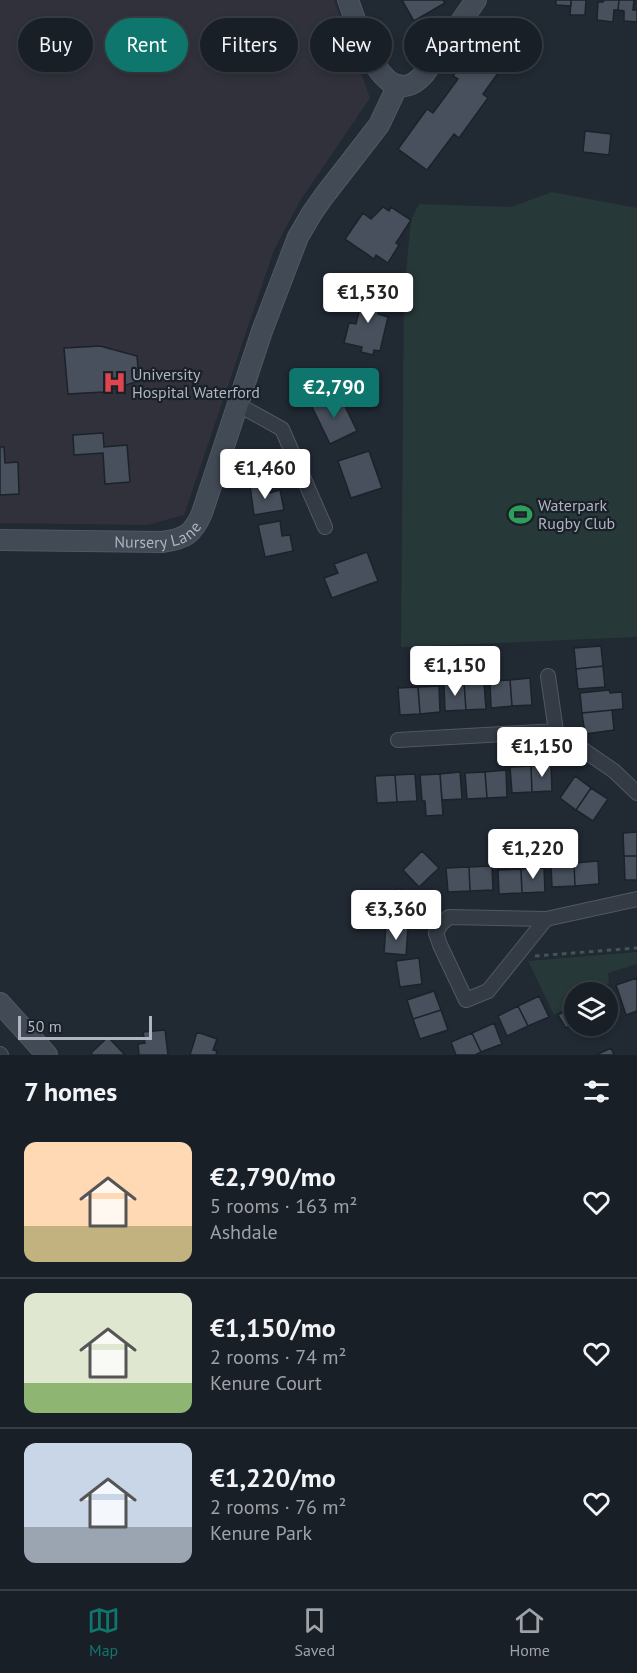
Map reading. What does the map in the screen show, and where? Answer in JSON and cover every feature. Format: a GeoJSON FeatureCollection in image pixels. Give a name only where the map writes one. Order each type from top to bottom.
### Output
{"type":"FeatureCollection","features":[{"type":"Feature","properties":{"kind":"street"},"geometry":{"type":"LineString","coordinates":[[348,0],[374,64],[388,81],[398,85],[410,85],[420,79],[476,0]]}},
{"type":"Feature","properties":{"kind":"street","name":"Nursery Lane"},"geometry":{"type":"LineString","coordinates":[[0,540],[162,542],[186,536],[192,530],[202,513],[237,404],[298,237],[312,213],[379,125],[398,85]]}},
{"type":"Feature","properties":{"kind":"street"},"geometry":{"type":"LineString","coordinates":[[237,404],[282,429],[326,527]]}},
{"type":"Feature","properties":{"kind":"street"},"geometry":{"type":"LineString","coordinates":[[548,676],[556,731]]}},
{"type":"Feature","properties":{"kind":"street"},"geometry":{"type":"LineString","coordinates":[[398,740],[556,731],[614,771],[637,794]]}},
{"type":"Feature","properties":{"kind":"street"},"geometry":{"type":"LineString","coordinates":[[546,919],[488,991],[466,1000],[436,933],[449,917],[546,919],[637,899]]}},
{"type":"Feature","properties":{"kind":"street"},"geometry":{"type":"LineString","coordinates":[[0,1003],[46,1055]]}},
{"type":"Feature","properties":{"kind":"path"},"geometry":{"type":"LineString","coordinates":[[516,958],[637,948]]}},
{"type":"Feature","properties":{"kind":"shaded area","name":"University Hospital Waterford"},"geometry":{"type":"Polygon","coordinates":[[[0,0],[334,0],[341,18],[310,18],[310,72],[360,72],[370,98],[300,201],[274,250],[184,515],[148,525],[0,523],[0,0]]]}},
{"type":"Feature","properties":{"kind":"shaded area","name":"Waterpark Rugby Club"},"geometry":{"type":"Polygon","coordinates":[[[552,192],[637,208],[637,637],[401,647],[404,293],[411,220],[419,204],[511,207],[552,192]]]}},
{"type":"Feature","properties":{"kind":"shaded area"},"geometry":{"type":"Polygon","coordinates":[[[637,952],[637,964],[608,973],[609,982],[564,982],[564,1009],[554,1015],[528,961],[637,952]]]}},
{"type":"Feature","properties":{"kind":"building"},"geometry":{"type":"Polygon","coordinates":[[[402,0],[443,0],[445,3],[419,18],[412,18],[402,0]]]}},
{"type":"Feature","properties":{"kind":"building"},"geometry":{"type":"Polygon","coordinates":[[[556,0],[571,0],[571,6],[556,5],[556,0]]]}},
{"type":"Feature","properties":{"kind":"building"},"geometry":{"type":"Polygon","coordinates":[[[571,0],[586,0],[585,15],[570,15],[571,0]]]}},
{"type":"Feature","properties":{"kind":"building"},"geometry":{"type":"Polygon","coordinates":[[[619,0],[618,10],[614,10],[613,22],[597,20],[598,2],[619,0]]]}},
{"type":"Feature","properties":{"kind":"building"},"geometry":{"type":"Polygon","coordinates":[[[619,0],[634,0],[633,10],[637,10],[637,22],[624,21],[624,11],[618,10],[619,0]]]}},
{"type":"Feature","properties":{"kind":"building"},"geometry":{"type":"Polygon","coordinates":[[[456,72],[499,72],[483,94],[488,98],[459,138],[454,134],[427,170],[398,149],[427,109],[433,113],[458,79],[453,76],[456,72]]]}},
{"type":"Feature","properties":{"kind":"building"},"geometry":{"type":"Polygon","coordinates":[[[585,131],[611,134],[609,155],[583,152],[585,131]]]}},
{"type":"Feature","properties":{"kind":"building"},"geometry":{"type":"Polygon","coordinates":[[[383,207],[389,211],[391,207],[411,220],[396,243],[399,245],[388,263],[376,255],[374,259],[345,239],[363,213],[371,219],[383,207]]]}},
{"type":"Feature","properties":{"kind":"building"},"geometry":{"type":"Polygon","coordinates":[[[365,287],[384,292],[378,314],[388,317],[380,351],[374,350],[373,355],[361,352],[362,347],[344,343],[349,323],[356,324],[365,287]]]}},
{"type":"Feature","properties":{"kind":"building"},"geometry":{"type":"Polygon","coordinates":[[[100,346],[137,356],[139,381],[103,392],[68,394],[64,348],[100,346]]]}},
{"type":"Feature","properties":{"kind":"building"},"geometry":{"type":"Polygon","coordinates":[[[331,395],[336,406],[343,402],[357,431],[330,444],[311,405],[331,395]]]}},
{"type":"Feature","properties":{"kind":"building"},"geometry":{"type":"Polygon","coordinates":[[[103,433],[104,447],[127,445],[130,482],[105,484],[103,453],[74,455],[73,435],[103,433]]]}},
{"type":"Feature","properties":{"kind":"building"},"geometry":{"type":"Polygon","coordinates":[[[0,447],[4,447],[5,463],[18,462],[19,494],[0,495],[0,447]]]}},
{"type":"Feature","properties":{"kind":"building"},"geometry":{"type":"Polygon","coordinates":[[[369,451],[382,488],[351,498],[338,461],[369,451]]]}},
{"type":"Feature","properties":{"kind":"building"},"geometry":{"type":"Polygon","coordinates":[[[266,482],[269,493],[280,490],[284,510],[254,515],[250,485],[266,482]]]}},
{"type":"Feature","properties":{"kind":"building"},"geometry":{"type":"Polygon","coordinates":[[[280,521],[282,536],[290,535],[293,551],[265,557],[258,525],[280,521]]]}},
{"type":"Feature","properties":{"kind":"building"},"geometry":{"type":"Polygon","coordinates":[[[367,552],[378,581],[332,598],[324,578],[338,573],[334,564],[367,552]]]}},
{"type":"Feature","properties":{"kind":"building"},"geometry":{"type":"Polygon","coordinates":[[[601,646],[603,666],[576,669],[574,648],[601,646]]]}},
{"type":"Feature","properties":{"kind":"building"},"geometry":{"type":"Polygon","coordinates":[[[603,666],[605,687],[578,689],[576,669],[603,666]]]}},
{"type":"Feature","properties":{"kind":"building"},"geometry":{"type":"Polygon","coordinates":[[[530,678],[532,705],[512,706],[510,680],[530,678]]]}},
{"type":"Feature","properties":{"kind":"building"},"geometry":{"type":"Polygon","coordinates":[[[510,680],[512,706],[491,708],[490,681],[510,680]]]}},
{"type":"Feature","properties":{"kind":"building"},"geometry":{"type":"Polygon","coordinates":[[[484,682],[486,709],[466,710],[464,683],[484,682]]]}},
{"type":"Feature","properties":{"kind":"building"},"geometry":{"type":"Polygon","coordinates":[[[464,683],[466,710],[445,711],[444,684],[464,683]]]}},
{"type":"Feature","properties":{"kind":"building"},"geometry":{"type":"Polygon","coordinates":[[[439,686],[440,712],[420,714],[418,687],[439,686]]]}},
{"type":"Feature","properties":{"kind":"building"},"geometry":{"type":"Polygon","coordinates":[[[418,687],[420,714],[400,715],[398,688],[418,687]]]}},
{"type":"Feature","properties":{"kind":"building"},"geometry":{"type":"Polygon","coordinates":[[[609,690],[610,693],[622,692],[623,709],[582,713],[580,693],[609,690]]]}},
{"type":"Feature","properties":{"kind":"building"},"geometry":{"type":"Polygon","coordinates":[[[612,710],[614,730],[585,734],[582,713],[612,710]]]}},
{"type":"Feature","properties":{"kind":"building"},"geometry":{"type":"Polygon","coordinates":[[[551,764],[552,791],[532,792],[531,766],[551,764]]]}},
{"type":"Feature","properties":{"kind":"building"},"geometry":{"type":"Polygon","coordinates":[[[531,766],[532,792],[512,793],[510,767],[531,766]]]}},
{"type":"Feature","properties":{"kind":"building"},"geometry":{"type":"Polygon","coordinates":[[[506,770],[507,797],[487,798],[485,772],[506,770]]]}},
{"type":"Feature","properties":{"kind":"building"},"geometry":{"type":"Polygon","coordinates":[[[460,772],[462,799],[442,800],[440,774],[460,772]]]}},
{"type":"Feature","properties":{"kind":"building"},"geometry":{"type":"Polygon","coordinates":[[[485,772],[487,798],[467,799],[465,773],[485,772]]]}},
{"type":"Feature","properties":{"kind":"building"},"geometry":{"type":"Polygon","coordinates":[[[415,774],[417,801],[397,802],[395,775],[415,774]]]}},
{"type":"Feature","properties":{"kind":"building"},"geometry":{"type":"Polygon","coordinates":[[[440,774],[443,815],[426,816],[420,775],[440,774]]]}},
{"type":"Feature","properties":{"kind":"building"},"geometry":{"type":"Polygon","coordinates":[[[395,775],[397,802],[377,803],[375,776],[395,775]]]}},
{"type":"Feature","properties":{"kind":"building"},"geometry":{"type":"Polygon","coordinates":[[[575,776],[591,788],[576,810],[560,798],[575,776]]]}},
{"type":"Feature","properties":{"kind":"building"},"geometry":{"type":"Polygon","coordinates":[[[591,788],[608,799],[593,821],[576,810],[591,788]]]}},
{"type":"Feature","properties":{"kind":"building"},"geometry":{"type":"Polygon","coordinates":[[[637,832],[637,856],[624,856],[623,833],[637,832]]]}},
{"type":"Feature","properties":{"kind":"building"},"geometry":{"type":"Polygon","coordinates":[[[422,851],[439,868],[419,887],[403,870],[422,851]]]}},
{"type":"Feature","properties":{"kind":"building"},"geometry":{"type":"Polygon","coordinates":[[[624,856],[637,856],[637,880],[625,880],[624,856]]]}},
{"type":"Feature","properties":{"kind":"building"},"geometry":{"type":"Polygon","coordinates":[[[598,861],[599,884],[575,886],[574,863],[598,861]]]}},
{"type":"Feature","properties":{"kind":"building"},"geometry":{"type":"Polygon","coordinates":[[[574,863],[575,886],[552,887],[551,864],[574,863]]]}},
{"type":"Feature","properties":{"kind":"building"},"geometry":{"type":"Polygon","coordinates":[[[492,866],[493,890],[470,891],[469,867],[492,866]]]}},
{"type":"Feature","properties":{"kind":"building"},"geometry":{"type":"Polygon","coordinates":[[[469,867],[470,891],[448,892],[446,868],[469,867]]]}},
{"type":"Feature","properties":{"kind":"building"},"geometry":{"type":"Polygon","coordinates":[[[544,868],[545,892],[522,893],[521,869],[544,868]]]}},
{"type":"Feature","properties":{"kind":"building"},"geometry":{"type":"Polygon","coordinates":[[[521,869],[522,893],[499,894],[498,870],[521,869]]]}},
{"type":"Feature","properties":{"kind":"building"},"geometry":{"type":"Polygon","coordinates":[[[398,888],[421,899],[408,925],[385,913],[398,888]]]}},
{"type":"Feature","properties":{"kind":"building"},"geometry":{"type":"Polygon","coordinates":[[[386,926],[408,928],[406,955],[384,953],[386,926]]]}},
{"type":"Feature","properties":{"kind":"building"},"geometry":{"type":"Polygon","coordinates":[[[419,958],[422,984],[400,987],[396,961],[419,958]]]}},
{"type":"Feature","properties":{"kind":"building"},"geometry":{"type":"Polygon","coordinates":[[[637,978],[637,1011],[626,1015],[618,984],[637,978]]]}},
{"type":"Feature","properties":{"kind":"building"},"geometry":{"type":"Polygon","coordinates":[[[434,991],[441,1010],[413,1019],[407,1000],[434,991]]]}},
{"type":"Feature","properties":{"kind":"building"},"geometry":{"type":"Polygon","coordinates":[[[539,996],[549,1017],[528,1026],[518,1006],[539,996]]]}},
{"type":"Feature","properties":{"kind":"building"},"geometry":{"type":"Polygon","coordinates":[[[518,1006],[528,1026],[507,1036],[498,1016],[518,1006]]]}},
{"type":"Feature","properties":{"kind":"building"},"geometry":{"type":"Polygon","coordinates":[[[441,1010],[448,1030],[420,1039],[413,1019],[441,1010]]]}},
{"type":"Feature","properties":{"kind":"building"},"geometry":{"type":"Polygon","coordinates":[[[564,1012],[564,1025],[558,1015],[564,1012]]]}},
{"type":"Feature","properties":{"kind":"building"},"geometry":{"type":"Polygon","coordinates":[[[494,1023],[502,1044],[481,1052],[472,1033],[494,1023]]]}},
{"type":"Feature","properties":{"kind":"building"},"geometry":{"type":"Polygon","coordinates":[[[165,1030],[168,1055],[139,1055],[138,1044],[145,1043],[143,1032],[165,1030]]]}},
{"type":"Feature","properties":{"kind":"building"},"geometry":{"type":"Polygon","coordinates":[[[197,1032],[217,1039],[213,1050],[217,1051],[216,1055],[190,1055],[197,1032]]]}},
{"type":"Feature","properties":{"kind":"building"},"geometry":{"type":"Polygon","coordinates":[[[472,1033],[481,1052],[475,1055],[456,1055],[451,1042],[472,1033]]]}},
{"type":"Feature","properties":{"kind":"building"},"geometry":{"type":"Polygon","coordinates":[[[108,1037],[125,1055],[93,1055],[91,1053],[108,1037]]]}},
{"type":"Feature","properties":{"kind":"building"},"geometry":{"type":"Polygon","coordinates":[[[611,1048],[614,1055],[596,1055],[611,1048]]]}},
{"type":"Feature","properties":{"kind":"place","name":"University Hospital Waterford"},"geometry":{"type":"Point","coordinates":[114,383]}},
{"type":"Feature","properties":{"kind":"place","name":"Waterpark Rugby Club"},"geometry":{"type":"Point","coordinates":[520,514]}}]}
